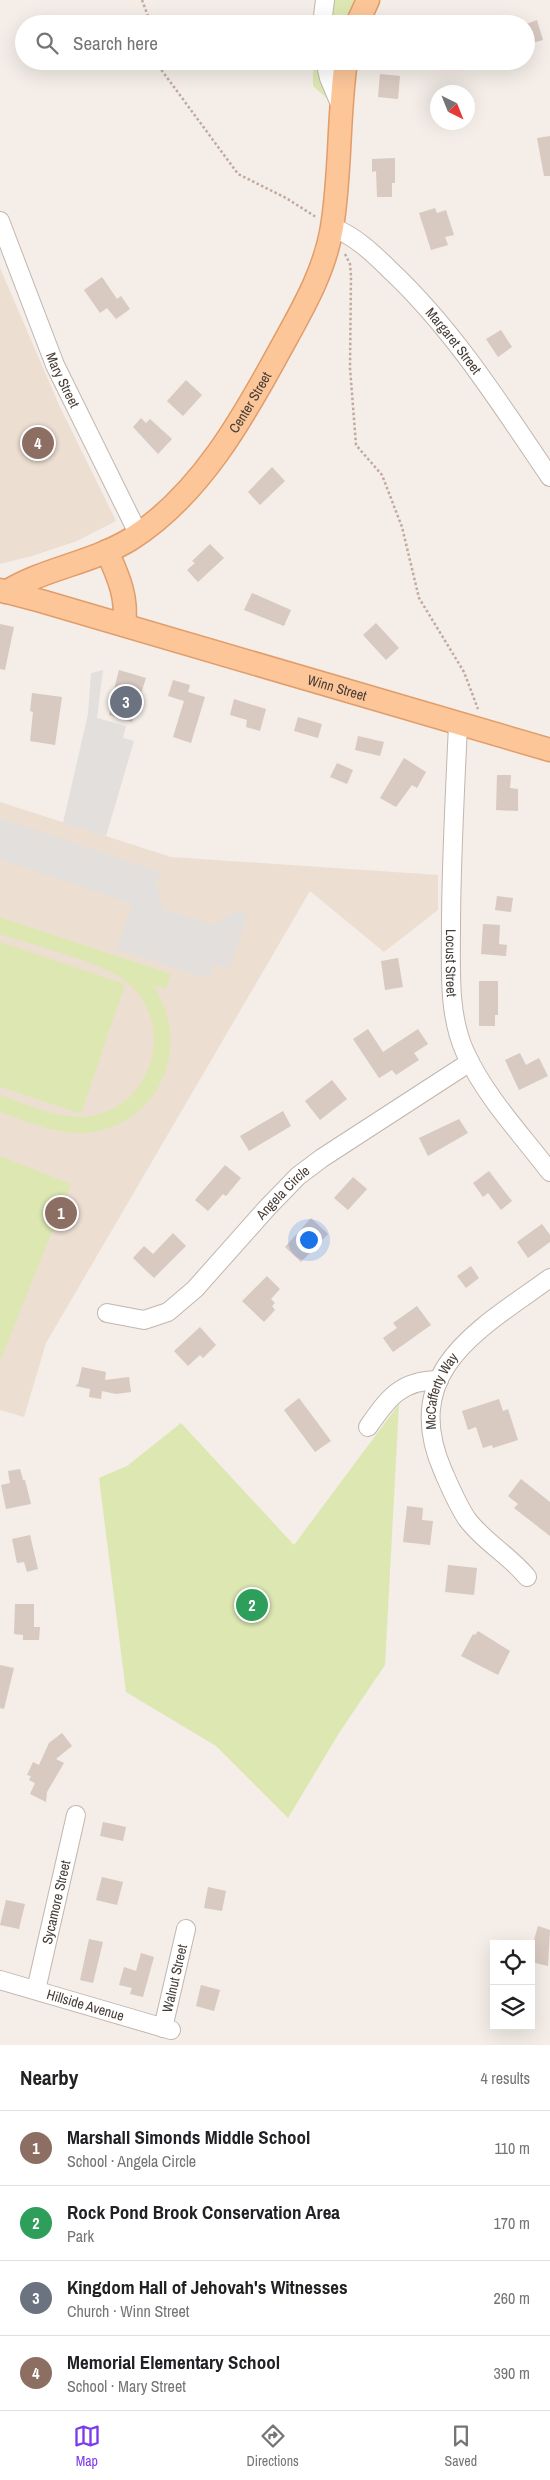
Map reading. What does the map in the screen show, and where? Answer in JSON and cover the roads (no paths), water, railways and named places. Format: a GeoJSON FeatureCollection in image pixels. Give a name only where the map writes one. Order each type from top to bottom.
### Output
{"type":"FeatureCollection","features":[{"type":"Feature","properties":{"kind":"main road"},"geometry":{"type":"LineString","coordinates":[[361,15],[368,0]]}},
{"type":"Feature","properties":{"kind":"main road","name":"Center Street"},"geometry":{"type":"LineString","coordinates":[[3,591],[36,576],[107,551],[138,533],[189,488],[211,462],[236,426],[308,298],[322,266],[331,234],[340,104],[345,70]]}},
{"type":"Feature","properties":{"kind":"main road"},"geometry":{"type":"LineString","coordinates":[[107,551],[123,590],[125,602],[124,625]]}},
{"type":"Feature","properties":{"kind":"main road","name":"Winn Street"},"geometry":{"type":"LineString","coordinates":[[3,591],[124,625],[458,725],[550,750]]}},
{"type":"Feature","properties":{"kind":"street"},"geometry":{"type":"LineString","coordinates":[[323,15],[325,0]]}},
{"type":"Feature","properties":{"kind":"street","name":"Center Street"},"geometry":{"type":"LineString","coordinates":[[327,70],[340,104]]}},
{"type":"Feature","properties":{"kind":"street","name":"Mary Street"},"geometry":{"type":"LineString","coordinates":[[0,221],[55,364],[138,533]]}},
{"type":"Feature","properties":{"kind":"street","name":"Margaret Street"},"geometry":{"type":"LineString","coordinates":[[331,234],[352,237],[428,308],[474,366],[550,478]]}},
{"type":"Feature","properties":{"kind":"street","name":"Locust Street"},"geometry":{"type":"LineString","coordinates":[[458,725],[451,885],[452,994],[458,1031],[470,1062],[495,1100],[550,1172]]}},
{"type":"Feature","properties":{"kind":"street","name":"Angela Circle"},"geometry":{"type":"LineString","coordinates":[[107,1313],[144,1320],[160,1316],[177,1306],[298,1176],[322,1158],[470,1062]]}},
{"type":"Feature","properties":{"kind":"street","name":"McCafferty Way"},"geometry":{"type":"LineString","coordinates":[[527,1577],[511,1558],[469,1522],[452,1493],[435,1451],[430,1430],[430,1410],[439,1380],[451,1358],[468,1339],[550,1278]]}},
{"type":"Feature","properties":{"kind":"street"},"geometry":{"type":"LineString","coordinates":[[368,1427],[386,1401],[407,1385],[421,1380],[439,1380]]}},
{"type":"Feature","properties":{"kind":"street","name":"Sycamore Street"},"geometry":{"type":"LineString","coordinates":[[36,1990],[76,1814]]}},
{"type":"Feature","properties":{"kind":"street","name":"Walnut Street"},"geometry":{"type":"LineString","coordinates":[[167,2029],[186,1929]]}},
{"type":"Feature","properties":{"kind":"street","name":"Hillside Avenue"},"geometry":{"type":"LineString","coordinates":[[0,1980],[167,2029]]}},
{"type":"Feature","properties":{"kind":"place","name":"Memorial Elementary School"},"geometry":{"type":"Point","coordinates":[38,443]}},
{"type":"Feature","properties":{"kind":"place","name":"Kingdom Hall of Jehovah's Witnesses"},"geometry":{"type":"Point","coordinates":[126,702]}},
{"type":"Feature","properties":{"kind":"place","name":"Marshall Simonds Middle School"},"geometry":{"type":"Point","coordinates":[61,1213]}},
{"type":"Feature","properties":{"kind":"place","name":"Rock Pond Brook Conservation Area"},"geometry":{"type":"Point","coordinates":[252,1605]}}]}
